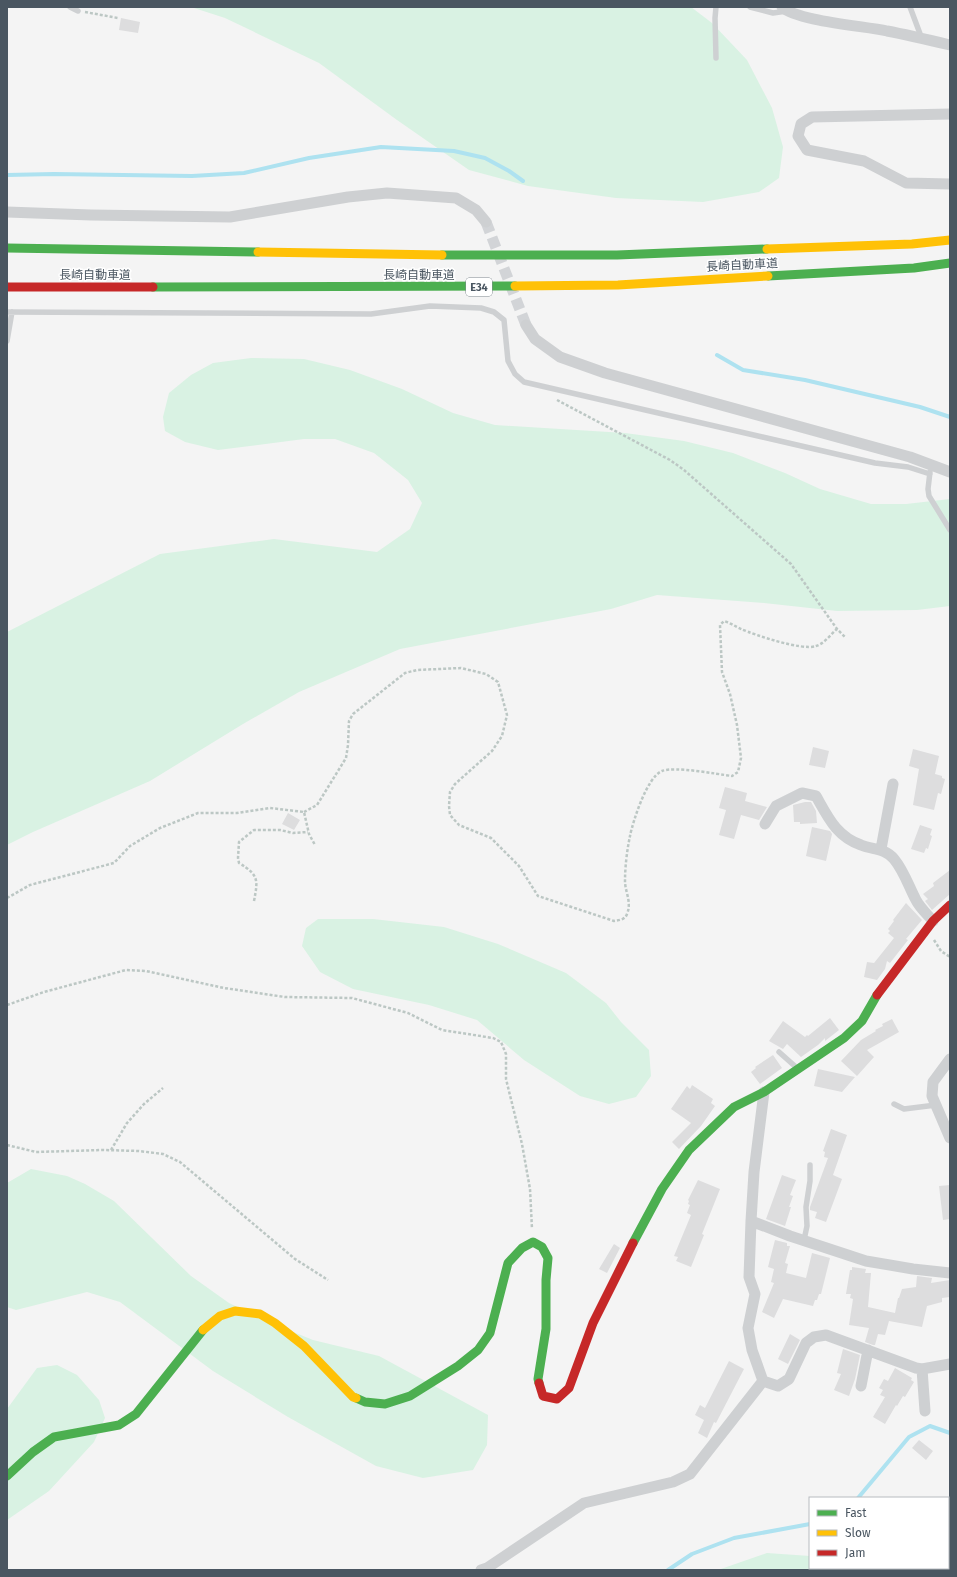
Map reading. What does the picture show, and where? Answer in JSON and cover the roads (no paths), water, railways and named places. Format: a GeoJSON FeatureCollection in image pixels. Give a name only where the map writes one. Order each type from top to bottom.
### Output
{"type":"FeatureCollection","features":[{"type":"Feature","properties":{"kind":"main road","name":"長崎自動車道"},"geometry":{"type":"LineString","coordinates":[[7,248],[466,255],[618,255],[912,244],[950,240]]}},
{"type":"Feature","properties":{"kind":"main road","name":"長崎自動車道"},"geometry":{"type":"LineString","coordinates":[[7,287],[465,287],[610,285],[906,268],[950,263]]}},
{"type":"Feature","properties":{"kind":"main road"},"geometry":{"type":"LineString","coordinates":[[7,1476],[33,1452],[54,1437],[119,1425],[136,1414],[203,1330],[220,1316],[235,1311],[260,1314],[275,1323],[304,1346],[353,1397],[365,1402],[385,1404],[410,1396],[458,1366],[478,1350],[490,1333],[508,1263],[522,1248],[533,1242],[542,1247],[548,1258],[546,1280],[546,1329],[538,1379],[543,1396],[557,1399],[569,1388],[593,1323],[662,1189],[689,1150],[734,1107],[764,1092],[799,1070],[844,1038],[862,1021],[877,995],[931,925],[950,905]]}},
{"type":"Feature","properties":{"kind":"street"},"geometry":{"type":"LineString","coordinates":[[785,9],[806,17],[886,31],[950,45]]}},
{"type":"Feature","properties":{"kind":"street"},"geometry":{"type":"LineString","coordinates":[[950,114],[812,117],[801,124],[798,136],[807,150],[864,161],[906,183],[950,184]]}},
{"type":"Feature","properties":{"kind":"street"},"geometry":{"type":"LineString","coordinates":[[7,212],[230,217],[348,197],[387,193],[456,198],[476,210],[486,222]]}},
{"type":"Feature","properties":{"kind":"street"},"geometry":{"type":"LineString","coordinates":[[526,325],[535,339],[560,357],[605,373],[791,424],[930,469],[950,472]]}},
{"type":"Feature","properties":{"kind":"street"},"geometry":{"type":"LineString","coordinates":[[881,849],[893,784]]}},
{"type":"Feature","properties":{"kind":"street"},"geometry":{"type":"LineString","coordinates":[[766,824],[776,806],[802,793],[816,796],[835,829],[851,841],[862,846],[881,849],[894,858],[909,884],[916,902],[931,925]]}},
{"type":"Feature","properties":{"kind":"street"},"geometry":{"type":"LineString","coordinates":[[950,1059],[933,1082],[932,1096],[950,1138]]}},
{"type":"Feature","properties":{"kind":"street"},"geometry":{"type":"LineString","coordinates":[[763,1381],[752,1350],[748,1328],[755,1294],[749,1277],[751,1221],[754,1172],[764,1092]]}},
{"type":"Feature","properties":{"kind":"street"},"geometry":{"type":"LineString","coordinates":[[751,1221],[866,1261],[913,1269],[950,1273]]}},
{"type":"Feature","properties":{"kind":"street"},"geometry":{"type":"LineString","coordinates":[[763,1381],[778,1386],[789,1379],[806,1343],[814,1337],[826,1335],[922,1369],[950,1364]]}},
{"type":"Feature","properties":{"kind":"street"},"geometry":{"type":"LineString","coordinates":[[861,1386],[868,1350]]}},
{"type":"Feature","properties":{"kind":"street"},"geometry":{"type":"LineString","coordinates":[[922,1369],[925,1411]]}},
{"type":"Feature","properties":{"kind":"street"},"geometry":{"type":"LineString","coordinates":[[481,1570],[487,1568],[584,1503],[673,1482],[690,1474],[763,1381]]}},
{"type":"Feature","properties":{"kind":"lane"},"geometry":{"type":"LineString","coordinates":[[70,7],[78,11]]}},
{"type":"Feature","properties":{"kind":"lane"},"geometry":{"type":"LineString","coordinates":[[716,7],[716,58]]}},
{"type":"Feature","properties":{"kind":"lane"},"geometry":{"type":"LineString","coordinates":[[750,7],[773,13],[785,9]]}},
{"type":"Feature","properties":{"kind":"lane"},"geometry":{"type":"LineString","coordinates":[[910,7],[922,39]]}},
{"type":"Feature","properties":{"kind":"lane"},"geometry":{"type":"LineString","coordinates":[[7,341],[9,312],[371,314],[430,306],[481,308],[494,312],[504,320],[508,361],[515,374],[524,382],[875,463],[930,469],[928,489],[929,496],[950,530]]}},
{"type":"Feature","properties":{"kind":"lane"},"geometry":{"type":"LineString","coordinates":[[779,1052],[799,1070]]}},
{"type":"Feature","properties":{"kind":"lane"},"geometry":{"type":"LineString","coordinates":[[894,1104],[904,1109],[936,1105]]}},
{"type":"Feature","properties":{"kind":"lane"},"geometry":{"type":"LineString","coordinates":[[804,1240],[807,1226],[806,1207],[810,1181],[810,1165]]}},
{"type":"Feature","properties":{"kind":"waterway"},"geometry":{"type":"LineString","coordinates":[[7,175],[54,174],[192,176],[244,173],[309,158],[381,147],[454,151],[485,158],[509,171],[523,181]]}},
{"type":"Feature","properties":{"kind":"waterway"},"geometry":{"type":"LineString","coordinates":[[717,355],[743,370],[805,380],[920,407],[950,417]]}},
{"type":"Feature","properties":{"kind":"waterway"},"geometry":{"type":"LineString","coordinates":[[859,1497],[909,1437],[930,1426],[950,1433]]}},
{"type":"Feature","properties":{"kind":"waterway"},"geometry":{"type":"LineString","coordinates":[[668,1570],[692,1554],[734,1538],[809,1524]]}},
{"type":"Feature","properties":{"kind":"tunnel"},"geometry":{"type":"LineString","coordinates":[[486,222],[526,325]]}}]}
